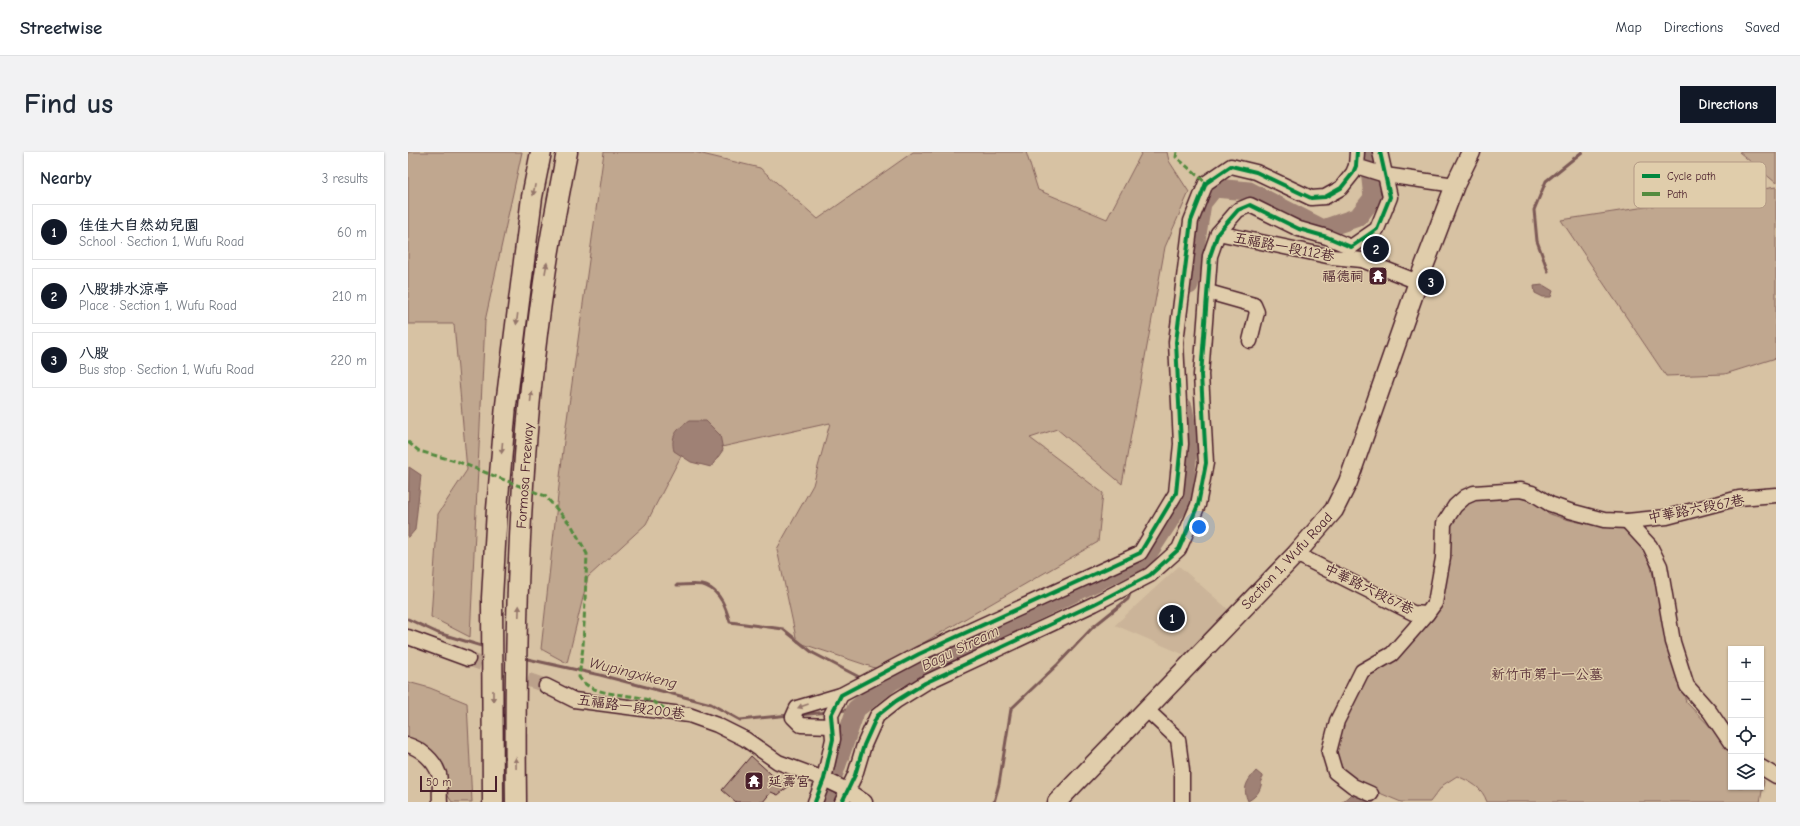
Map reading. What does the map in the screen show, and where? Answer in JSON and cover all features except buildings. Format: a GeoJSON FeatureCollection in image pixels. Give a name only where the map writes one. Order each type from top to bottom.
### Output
{"type":"FeatureCollection","features":[{"type":"Feature","properties":{"kind":"highway","name":"Formosa Freeway"},"geometry":{"type":"LineString","coordinates":[[494,802],[492,598],[497,509],[506,405],[532,198],[541,152]]}},
{"type":"Feature","properties":{"kind":"highway","name":"Formosa Freeway"},"geometry":{"type":"LineString","coordinates":[[516,802],[515,723],[521,526],[529,415],[545,275],[567,152]]}},
{"type":"Feature","properties":{"kind":"main road","name":"Section 1, Wufu Road"},"geometry":{"type":"LineString","coordinates":[[1057,802],[1296,554],[1334,510],[1348,482],[1418,282],[1455,185],[1471,152]]}},
{"type":"Feature","properties":{"kind":"lane"},"geometry":{"type":"LineString","coordinates":[[845,796],[855,775],[864,745],[877,716],[896,701],[925,683],[1143,579],[1150,575],[1179,549],[1198,505],[1206,463],[1201,375],[1210,256],[1218,233],[1238,210],[1250,205],[1299,229],[1327,237],[1351,247],[1377,229],[1390,197],[1380,152]]}},
{"type":"Feature","properties":{"kind":"lane"},"geometry":{"type":"LineString","coordinates":[[832,726],[801,725],[793,717],[797,708],[841,695],[919,654],[1140,553],[1176,493],[1181,444],[1176,342],[1191,221],[1206,184],[1231,166],[1256,172],[1311,198],[1325,197],[1342,188],[1356,159],[1385,175],[1455,185]]}},
{"type":"Feature","properties":{"kind":"lane","name":"五福路一段112巷"},"geometry":{"type":"LineString","coordinates":[[1218,233],[1332,257],[1362,260],[1418,282]]}},
{"type":"Feature","properties":{"kind":"lane"},"geometry":{"type":"LineString","coordinates":[[1360,241],[1362,260]]}},
{"type":"Feature","properties":{"kind":"lane"},"geometry":{"type":"LineString","coordinates":[[1208,292],[1254,305],[1257,312],[1250,341]]}},
{"type":"Feature","properties":{"kind":"lane","name":"中華路六段67巷"},"geometry":{"type":"LineString","coordinates":[[1296,554],[1413,613],[1427,614],[1435,603],[1444,558],[1444,523],[1465,496],[1474,492],[1520,490],[1532,493],[1550,504],[1570,511],[1604,520],[1627,521],[1668,517],[1739,498],[1776,496]]}},
{"type":"Feature","properties":{"kind":"lane"},"geometry":{"type":"LineString","coordinates":[[1627,521],[1650,546],[1660,566],[1670,616],[1673,642],[1687,686],[1710,712],[1728,739]]}},
{"type":"Feature","properties":{"kind":"lane"},"geometry":{"type":"LineString","coordinates":[[1371,794],[1353,786],[1335,772],[1329,752],[1337,721],[1362,671],[1392,654],[1427,614]]}},
{"type":"Feature","properties":{"kind":"lane"},"geometry":{"type":"LineString","coordinates":[[408,638],[468,659]]}},
{"type":"Feature","properties":{"kind":"lane","name":"五福路一段200巷"},"geometry":{"type":"LineString","coordinates":[[546,686],[574,700],[689,715],[717,725],[746,739],[778,762],[824,779],[845,796],[865,802]]}},
{"type":"Feature","properties":{"kind":"lane"},"geometry":{"type":"LineString","coordinates":[[815,802],[824,779],[832,739],[831,715],[841,695]]}},
{"type":"Feature","properties":{"kind":"lane"},"geometry":{"type":"LineString","coordinates":[[1146,709],[1178,739],[1182,770],[1182,802]]}},
{"type":"Feature","properties":{"kind":"lane"},"geometry":{"type":"LineString","coordinates":[[408,745],[419,748],[427,756],[439,774],[440,802]]}},
{"type":"Feature","properties":{"kind":"lane"},"geometry":{"type":"LineString","coordinates":[[1764,769],[1776,776]]}},
{"type":"Feature","properties":{"kind":"shaded area"},"geometry":{"type":"Polygon","coordinates":[[[1543,285],[1553,291],[1551,297],[1543,297],[1535,293],[1534,286],[1543,285]]]}},
{"type":"Feature","properties":{"kind":"shaded area"},"geometry":{"type":"Polygon","coordinates":[[[689,421],[706,421],[720,435],[723,450],[711,467],[691,462],[674,451],[673,441],[676,433],[689,421]]]}},
{"type":"Feature","properties":{"kind":"shaded area"},"geometry":{"type":"Polygon","coordinates":[[[409,467],[421,475],[415,530],[408,538],[409,467]]]}},
{"type":"Feature","properties":{"kind":"shaded area"},"geometry":{"type":"Polygon","coordinates":[[[1179,566],[1229,610],[1185,655],[1115,625],[1179,566]]]}},
{"type":"Feature","properties":{"kind":"shaded area"},"geometry":{"type":"Polygon","coordinates":[[[1256,771],[1262,776],[1260,788],[1257,794],[1248,801],[1245,792],[1246,785],[1256,771]]]}},
{"type":"Feature","properties":{"kind":"shaded area"},"geometry":{"type":"Polygon","coordinates":[[[1355,791],[1373,800],[1374,802],[1342,802],[1355,791]]]}},
{"type":"Feature","properties":{"kind":"green space"},"geometry":{"type":"Polygon","coordinates":[[[408,152],[522,152],[485,321],[470,637],[431,617],[438,514],[467,470],[454,324],[408,324],[408,152]]]}},
{"type":"Feature","properties":{"kind":"green space"},"geometry":{"type":"Polygon","coordinates":[[[604,152],[694,152],[760,168],[818,219],[913,152],[1026,152],[1038,190],[1107,219],[1142,152],[1167,152],[1169,161],[1189,192],[1165,247],[1122,484],[1057,429],[1030,438],[1103,493],[1098,542],[878,669],[797,642],[777,549],[813,485],[830,423],[681,456],[646,524],[588,577],[567,663],[541,649],[564,441],[604,152]]]}},
{"type":"Feature","properties":{"kind":"green space"},"geometry":{"type":"Polygon","coordinates":[[[1739,152],[1776,152],[1776,183],[1766,175],[1766,162],[1751,162],[1739,152]]]}},
{"type":"Feature","properties":{"kind":"green space"},"geometry":{"type":"Polygon","coordinates":[[[1776,187],[1776,358],[1725,374],[1666,376],[1561,220],[1639,208],[1766,208],[1766,189],[1776,187]]]}},
{"type":"Feature","properties":{"kind":"green space","name":"新竹市第十一公墓"},"geometry":{"type":"Polygon","coordinates":[[[1508,496],[1522,498],[1537,504],[1548,513],[1572,521],[1641,529],[1686,702],[1728,745],[1728,790],[1762,790],[1760,802],[1487,802],[1479,789],[1457,776],[1443,785],[1430,802],[1401,802],[1351,781],[1338,771],[1334,742],[1364,674],[1418,629],[1424,629],[1433,618],[1443,587],[1450,523],[1469,501],[1508,496]]]}},
{"type":"Feature","properties":{"kind":"green space"},"geometry":{"type":"Polygon","coordinates":[[[408,682],[430,688],[467,703],[472,802],[452,802],[412,742],[408,741],[408,682]]]}},
{"type":"Feature","properties":{"kind":"waterway","name":"Bagu Stream"},"geometry":{"type":"LineString","coordinates":[[1189,285],[1202,203],[1214,188],[1249,191],[1323,229],[1358,217],[1373,198],[1368,152]]}},
{"type":"Feature","properties":{"kind":"waterway"},"geometry":{"type":"LineString","coordinates":[[1548,271],[1537,241],[1534,210],[1546,181],[1582,152]]}},
{"type":"Feature","properties":{"kind":"waterway","name":"Bagu Stream"},"geometry":{"type":"LineString","coordinates":[[824,802],[856,709],[892,681],[1145,558],[1183,499],[1189,440],[1183,407]]}},
{"type":"Feature","properties":{"kind":"waterway"},"geometry":{"type":"LineString","coordinates":[[1138,575],[1145,558]]}},
{"type":"Feature","properties":{"kind":"waterway"},"geometry":{"type":"LineString","coordinates":[[677,585],[696,584],[706,586],[716,592],[725,606],[730,622],[783,629],[813,653],[861,678]]}},
{"type":"Feature","properties":{"kind":"waterway"},"geometry":{"type":"LineString","coordinates":[[994,802],[999,784],[1011,709],[1058,664],[1093,627],[1128,599],[1131,591]]}},
{"type":"Feature","properties":{"kind":"waterway","name":"Wupingxikeng"},"geometry":{"type":"LineString","coordinates":[[408,619],[438,633],[485,647]]}},
{"type":"Feature","properties":{"kind":"waterway","name":"Wupingxikeng"},"geometry":{"type":"LineString","coordinates":[[523,658],[600,675],[711,704],[740,720],[790,715]]}},
{"type":"Feature","properties":{"kind":"waterway"},"geometry":{"type":"LineString","coordinates":[[873,684],[882,688]]}},
{"type":"Feature","properties":{"kind":"waterway","name":"Wupingxikeng"},"geometry":{"type":"LineString","coordinates":[[837,711],[856,709]]}},
{"type":"Feature","properties":{"kind":"waterway","name":"Wupingxikeng"},"geometry":{"type":"LineString","coordinates":[[799,715],[828,712]]}},
{"type":"Feature","properties":{"kind":"tunnel"},"geometry":{"type":"LineString","coordinates":[[468,659],[546,686]]}},
{"type":"Feature","properties":{"kind":"marked path"},"geometry":{"type":"LineString","coordinates":[[1177,152],[1176,157],[1206,183]]}},
{"type":"Feature","properties":{"kind":"marked path"},"geometry":{"type":"LineString","coordinates":[[408,442],[419,451],[459,462],[545,496],[572,526],[587,554],[583,647],[579,677],[585,684],[593,688],[601,691],[648,700],[670,712]]}},
{"type":"Feature","properties":{"kind":"cycle path"},"geometry":{"type":"LineString","coordinates":[[815,802],[824,779],[833,739],[831,715],[841,695],[919,654],[1140,553],[1176,493],[1181,444],[1176,342],[1191,221],[1206,183],[1231,166],[1256,172],[1311,198],[1325,197],[1341,188],[1353,173],[1356,166],[1357,152]]}},
{"type":"Feature","properties":{"kind":"cycle path"},"geometry":{"type":"LineString","coordinates":[[842,802],[855,775],[864,745],[877,716],[896,701],[925,683],[1094,604],[1150,575],[1179,549],[1198,505],[1206,463],[1201,375],[1210,256],[1218,233],[1238,210],[1250,205],[1299,229],[1327,237],[1351,247],[1377,229],[1390,197],[1380,152]]}},
{"type":"Feature","properties":{"kind":"place","name":"八股排水涼亭"},"geometry":{"type":"Point","coordinates":[1376,249]}},
{"type":"Feature","properties":{"kind":"place","name":"福德祠"},"geometry":{"type":"Point","coordinates":[1378,276]}},
{"type":"Feature","properties":{"kind":"place","name":"八股"},"geometry":{"type":"Point","coordinates":[1431,282]}},
{"type":"Feature","properties":{"kind":"place","name":"佳佳大自然幼兒園"},"geometry":{"type":"Point","coordinates":[1172,618]}},
{"type":"Feature","properties":{"kind":"place","name":"延壽宮"},"geometry":{"type":"Point","coordinates":[754,781]}}]}
